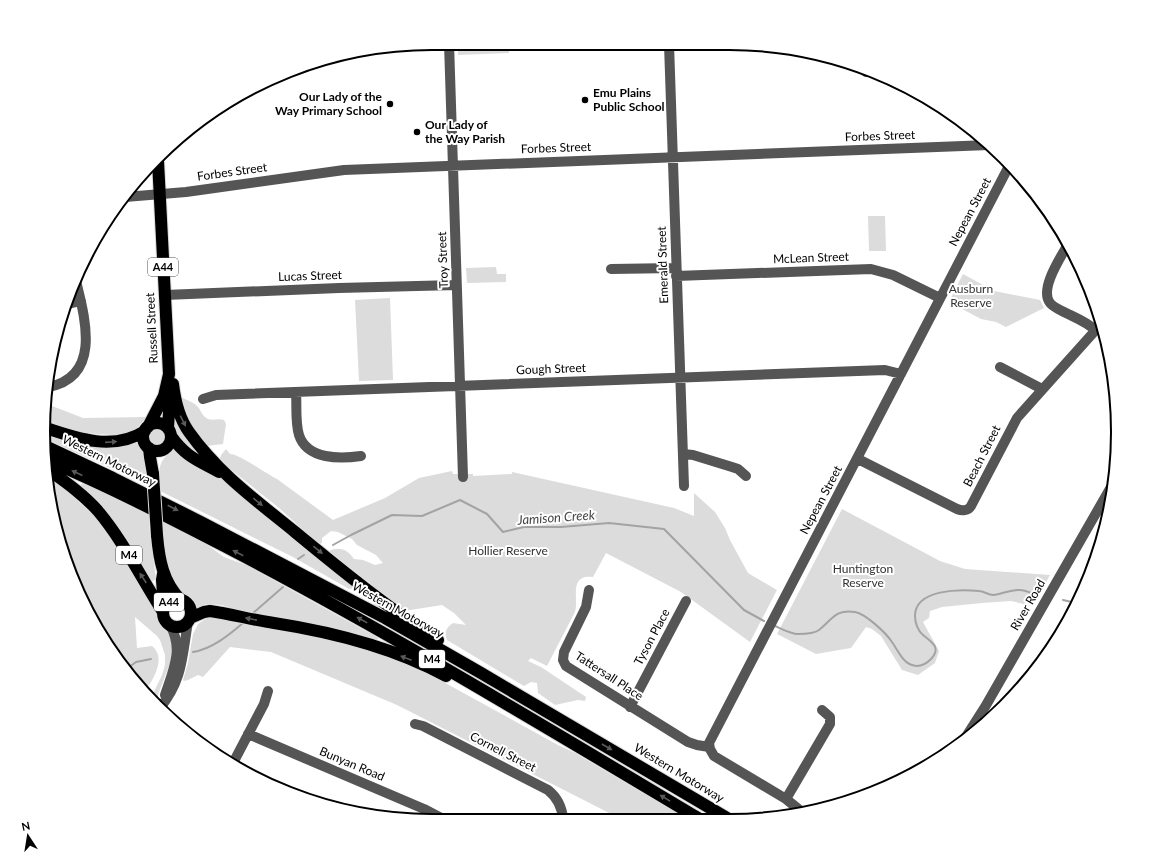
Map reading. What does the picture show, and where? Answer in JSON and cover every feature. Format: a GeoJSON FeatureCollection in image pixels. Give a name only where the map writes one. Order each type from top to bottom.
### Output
{"type":"FeatureCollection","features":[{"type":"Feature","properties":{"kind":"highway","name":"Russell Street"},"geometry":{"type":"LineString","coordinates":[[158,166],[171,379],[169,432]]}},
{"type":"Feature","properties":{"kind":"highway","name":"Russell Street"},"geometry":{"type":"LineString","coordinates":[[146,429],[164,396],[171,379]]}},
{"type":"Feature","properties":{"kind":"highway","name":"M4"},"geometry":{"type":"LineString","coordinates":[[171,379],[177,407],[185,424],[198,443],[228,477],[332,562],[395,610],[436,639],[544,704],[573,728]]}},
{"type":"Feature","properties":{"kind":"highway"},"geometry":{"type":"LineString","coordinates":[[50,429],[77,438],[104,442],[126,440],[137,436],[152,424],[158,423],[163,425],[169,432]]}},
{"type":"Feature","properties":{"kind":"highway"},"geometry":{"type":"LineString","coordinates":[[146,429],[144,440],[155,449]]}},
{"type":"Feature","properties":{"kind":"highway","name":"M4"},"geometry":{"type":"LineString","coordinates":[[169,432],[178,446],[189,456],[228,477]]}},
{"type":"Feature","properties":{"kind":"highway","name":"A44"},"geometry":{"type":"LineString","coordinates":[[163,573],[172,589],[181,600],[186,602],[190,610],[189,620],[181,626],[174,627],[164,620],[163,573],[157,535],[153,474],[155,449],[168,445],[169,432]]}},
{"type":"Feature","properties":{"kind":"highway","name":"Western Motorway"},"geometry":{"type":"LineString","coordinates":[[51,449],[154,498],[277,567],[296,584],[419,652],[691,814]]}},
{"type":"Feature","properties":{"kind":"highway","name":"Western Motorway"},"geometry":{"type":"LineString","coordinates":[[51,461],[277,567],[307,576],[409,632],[721,814]]}},
{"type":"Feature","properties":{"kind":"highway","name":"M4"},"geometry":{"type":"LineString","coordinates":[[52,473],[73,488],[97,510],[122,544],[164,609]]}},
{"type":"Feature","properties":{"kind":"highway","name":"A44"},"geometry":{"type":"LineString","coordinates":[[164,609],[170,601],[181,600]]}},
{"type":"Feature","properties":{"kind":"highway"},"geometry":{"type":"LineString","coordinates":[[189,620],[204,612],[210,611],[291,625],[344,637],[414,661],[441,673],[540,730],[565,739]]}},
{"type":"Feature","properties":{"kind":"street","name":"Troy Street"},"geometry":{"type":"LineString","coordinates":[[449,50],[463,477]]}},
{"type":"Feature","properties":{"kind":"street","name":"Emerald Street"},"geometry":{"type":"LineString","coordinates":[[669,50],[684,486]]}},
{"type":"Feature","properties":{"kind":"street","name":"Forbes Street"},"geometry":{"type":"LineString","coordinates":[[131,197],[160,195],[338,170],[981,145]]}},
{"type":"Feature","properties":{"kind":"street","name":"Nepean Street"},"geometry":{"type":"LineString","coordinates":[[709,747],[710,741],[858,459],[1007,170]]}},
{"type":"Feature","properties":{"kind":"street"},"geometry":{"type":"LineString","coordinates":[[1065,250],[1048,282],[1048,299],[1054,306],[1086,323],[1096,326]]}},
{"type":"Feature","properties":{"kind":"street","name":"McLean Street"},"geometry":{"type":"LineString","coordinates":[[611,269],[676,272],[871,269],[893,274],[940,298]]}},
{"type":"Feature","properties":{"kind":"street","name":"Lucas Street"},"geometry":{"type":"LineString","coordinates":[[165,295],[456,285]]}},
{"type":"Feature","properties":{"kind":"street"},"geometry":{"type":"LineString","coordinates":[[53,386],[62,383],[83,371],[86,340],[85,320],[78,289]]}},
{"type":"Feature","properties":{"kind":"street"},"geometry":{"type":"LineString","coordinates":[[72,303],[81,301]]}},
{"type":"Feature","properties":{"kind":"street","name":"Beach Street"},"geometry":{"type":"LineString","coordinates":[[858,459],[957,509],[966,510],[971,506],[1017,418],[1097,328]]}},
{"type":"Feature","properties":{"kind":"street"},"geometry":{"type":"LineString","coordinates":[[1000,367],[1042,389]]}},
{"type":"Feature","properties":{"kind":"street","name":"Gough Street"},"geometry":{"type":"LineString","coordinates":[[203,399],[216,395],[681,377],[885,370],[901,374]]}},
{"type":"Feature","properties":{"kind":"street"},"geometry":{"type":"LineString","coordinates":[[296,392],[299,433],[302,442],[306,446],[316,453],[332,457],[346,458],[361,456]]}},
{"type":"Feature","properties":{"kind":"street"},"geometry":{"type":"LineString","coordinates":[[683,454],[693,454],[738,469],[746,476]]}},
{"type":"Feature","properties":{"kind":"street","name":"River Road"},"geometry":{"type":"LineString","coordinates":[[973,726],[1106,496]]}},
{"type":"Feature","properties":{"kind":"street","name":"Tattersall Place"},"geometry":{"type":"LineString","coordinates":[[589,590],[586,607],[565,650],[563,660],[568,668],[688,742],[709,747]]}},
{"type":"Feature","properties":{"kind":"street","name":"Tyson Place"},"geometry":{"type":"LineString","coordinates":[[630,706],[686,601]]}},
{"type":"Feature","properties":{"kind":"street"},"geometry":{"type":"LineString","coordinates":[[164,704],[170,697],[176,684],[183,662],[189,620]]}},
{"type":"Feature","properties":{"kind":"street"},"geometry":{"type":"LineString","coordinates":[[162,702],[175,663],[177,652],[176,637],[170,625]]}},
{"type":"Feature","properties":{"kind":"street"},"geometry":{"type":"LineString","coordinates":[[235,759],[264,704],[268,691]]}},
{"type":"Feature","properties":{"kind":"street"},"geometry":{"type":"LineString","coordinates":[[786,799],[830,724],[830,717],[822,710]]}},
{"type":"Feature","properties":{"kind":"street","name":"Cornell Street"},"geometry":{"type":"LineString","coordinates":[[415,724],[423,726],[548,790],[560,805],[562,814]]}},
{"type":"Feature","properties":{"kind":"street","name":"Bunyan Road"},"geometry":{"type":"LineString","coordinates":[[248,734],[434,814]]}},
{"type":"Feature","properties":{"kind":"street"},"geometry":{"type":"LineString","coordinates":[[709,747],[714,756],[786,799],[797,808]]}},
{"type":"Feature","properties":{"kind":"green space"},"geometry":{"type":"Polygon","coordinates":[[[458,50],[509,50],[509,53],[458,55],[458,50]]]}},
{"type":"Feature","properties":{"kind":"green space"},"geometry":{"type":"Polygon","coordinates":[[[868,216],[885,216],[886,251],[869,251],[868,216]]]}},
{"type":"Feature","properties":{"kind":"green space"},"geometry":{"type":"Polygon","coordinates":[[[496,267],[497,274],[506,274],[506,282],[467,283],[466,268],[496,267]]]}},
{"type":"Feature","properties":{"kind":"green space","name":"Ausburn Reserve"},"geometry":{"type":"Polygon","coordinates":[[[963,274],[994,291],[1040,300],[1044,308],[1006,327],[996,322],[981,319],[949,302],[963,274]]]}},
{"type":"Feature","properties":{"kind":"green space"},"geometry":{"type":"Polygon","coordinates":[[[390,298],[393,380],[359,381],[355,300],[390,298]]]}},
{"type":"Feature","properties":{"kind":"green space"},"geometry":{"type":"Polygon","coordinates":[[[181,397],[196,405],[206,418],[210,420],[224,420],[226,424],[223,444],[206,446],[190,423],[185,413],[181,397]]]}},
{"type":"Feature","properties":{"kind":"green space"},"geometry":{"type":"Polygon","coordinates":[[[51,406],[83,418],[147,417],[133,432],[117,435],[81,433],[50,423],[51,406]]]}},
{"type":"Feature","properties":{"kind":"green space"},"geometry":{"type":"Polygon","coordinates":[[[172,414],[214,465],[196,455],[180,441],[172,428],[172,414]]]}},
{"type":"Feature","properties":{"kind":"green space"},"geometry":{"type":"Polygon","coordinates":[[[157,429],[163,431],[165,437],[163,443],[157,445],[151,443],[149,437],[151,431],[157,429]]]}},
{"type":"Feature","properties":{"kind":"green space"},"geometry":{"type":"Polygon","coordinates":[[[50,433],[136,440],[140,446],[147,467],[148,485],[50,441],[50,433]]]}},
{"type":"Feature","properties":{"kind":"green space"},"geometry":{"type":"Polygon","coordinates":[[[174,449],[214,472],[355,586],[354,588],[349,589],[293,557],[160,491],[159,472],[161,463],[164,458],[174,449]]]}},
{"type":"Feature","properties":{"kind":"green space","name":"Hollier Reserve"},"geometry":{"type":"Polygon","coordinates":[[[226,449],[230,454],[245,460],[277,479],[333,520],[385,498],[419,478],[452,471],[453,474],[473,474],[473,476],[512,474],[512,472],[674,508],[694,516],[694,493],[715,512],[748,573],[777,590],[750,642],[681,592],[606,553],[593,577],[585,577],[580,579],[577,583],[575,612],[547,666],[531,658],[528,661],[541,667],[586,697],[585,701],[578,700],[555,705],[538,693],[537,683],[531,682],[524,686],[447,640],[447,628],[453,623],[466,625],[454,613],[442,605],[404,611],[329,551],[340,549],[349,553],[354,559],[363,560],[375,565],[383,563],[376,555],[357,545],[352,539],[338,532],[331,531],[322,538],[322,543],[319,544],[279,508],[224,464],[220,458],[226,449]]]}},
{"type":"Feature","properties":{"kind":"green space"},"geometry":{"type":"Polygon","coordinates":[[[53,481],[66,490],[94,516],[108,532],[154,608],[160,623],[170,634],[172,641],[171,661],[158,697],[153,693],[162,675],[165,665],[165,655],[160,640],[157,636],[135,617],[137,648],[152,646],[158,656],[157,669],[148,687],[129,665],[114,644],[89,601],[70,555],[57,507],[53,481]]]}},
{"type":"Feature","properties":{"kind":"green space"},"geometry":{"type":"Polygon","coordinates":[[[83,482],[150,515],[149,526],[156,579],[151,582],[79,487],[83,482]]]}},
{"type":"Feature","properties":{"kind":"green space","name":"Huntington Reserve"},"geometry":{"type":"Polygon","coordinates":[[[842,509],[940,561],[965,569],[1050,575],[1033,606],[1011,601],[942,607],[930,611],[929,618],[923,622],[939,651],[935,663],[918,675],[902,670],[881,636],[872,629],[866,627],[851,648],[816,654],[777,634],[842,509]]]}},
{"type":"Feature","properties":{"kind":"green space"},"geometry":{"type":"Polygon","coordinates":[[[161,519],[206,544],[224,557],[246,565],[371,634],[378,638],[377,642],[237,610],[222,605],[205,604],[202,607],[194,608],[190,602],[176,590],[168,572],[161,519]]]}},
{"type":"Feature","properties":{"kind":"green space"},"geometry":{"type":"Polygon","coordinates":[[[215,617],[303,632],[350,644],[393,658],[427,673],[575,753],[678,814],[611,814],[397,705],[271,652],[230,647],[203,677],[198,675],[184,681],[193,634],[198,624],[207,618],[215,617]]]}},
{"type":"Feature","properties":{"kind":"waterway","name":"Jamison Creek"},"geometry":{"type":"LineString","coordinates":[[333,545],[392,515],[422,516],[460,500],[487,514],[503,532],[524,527],[561,527],[609,523],[664,529],[744,610],[764,621]]}},
{"type":"Feature","properties":{"kind":"waterway","name":"Jamison Creek"},"geometry":{"type":"LineString","coordinates":[[298,559],[304,555]]}},
{"type":"Feature","properties":{"kind":"waterway","name":"Jamison Creek"},"geometry":{"type":"LineString","coordinates":[[252,614],[283,587]]}},
{"type":"Feature","properties":{"kind":"waterway","name":"Jamison Creek"},"geometry":{"type":"LineString","coordinates":[[775,626],[795,634],[809,633],[819,630],[839,613],[848,611],[860,613],[881,629],[905,661],[909,664],[919,666],[929,660],[936,651],[934,645],[921,633],[916,624],[915,616],[917,607],[922,600],[940,593],[961,590],[981,591],[993,595],[1014,590],[1024,590],[1035,594]]}},
{"type":"Feature","properties":{"kind":"waterway","name":"Jamison Creek"},"geometry":{"type":"LineString","coordinates":[[1063,600],[1071,602]]}},
{"type":"Feature","properties":{"kind":"waterway","name":"Jamison Creek"},"geometry":{"type":"LineString","coordinates":[[193,652],[213,645],[226,637],[243,623]]}},
{"type":"Feature","properties":{"kind":"waterway","name":"Jamison Creek"},"geometry":{"type":"LineString","coordinates":[[130,666],[136,662],[151,659]]}},
{"type":"Feature","properties":{"kind":"place","name":"Emu Plains Public School"},"geometry":{"type":"Point","coordinates":[585,100]}},
{"type":"Feature","properties":{"kind":"place","name":"Our Lady of the Way Primary School"},"geometry":{"type":"Point","coordinates":[390,104]}},
{"type":"Feature","properties":{"kind":"place","name":"Our Lady of the Way Parish"},"geometry":{"type":"Point","coordinates":[417,132]}}]}
